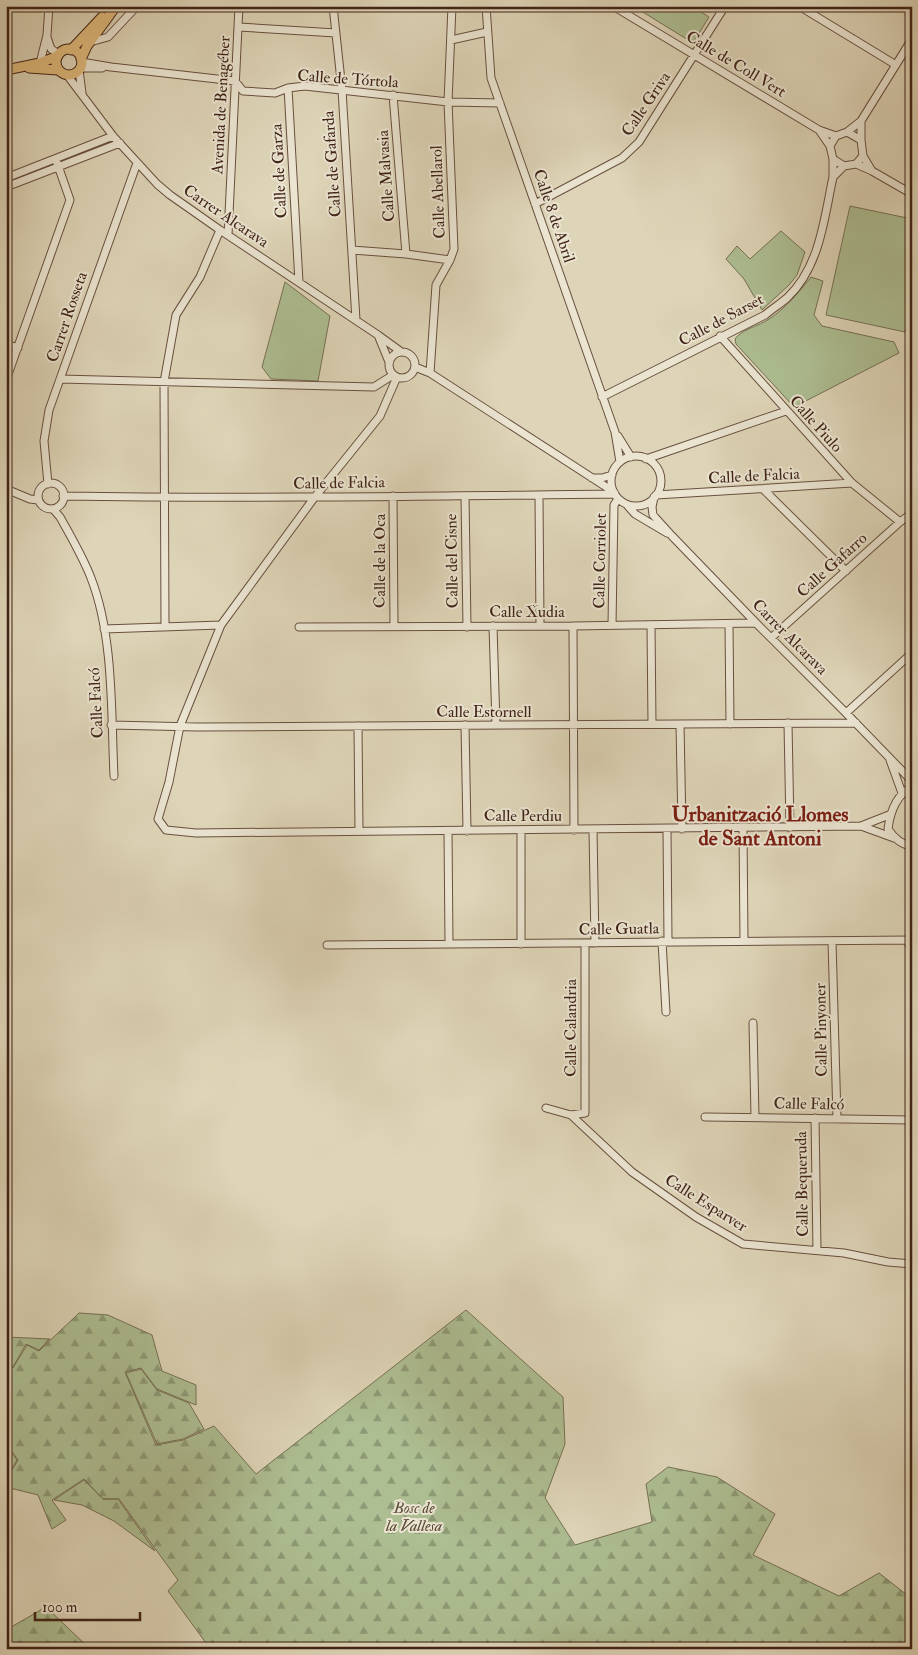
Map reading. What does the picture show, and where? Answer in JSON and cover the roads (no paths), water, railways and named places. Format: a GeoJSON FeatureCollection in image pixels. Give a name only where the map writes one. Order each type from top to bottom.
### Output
{"type":"FeatureCollection","features":[{"type":"Feature","properties":{"kind":"main road"},"geometry":{"type":"LineString","coordinates":[[18,68],[58,70],[67,75],[74,74],[90,42],[115,6]]}},
{"type":"Feature","properties":{"kind":"main road"},"geometry":{"type":"LineString","coordinates":[[71,50],[115,6]]}},
{"type":"Feature","properties":{"kind":"main road"},"geometry":{"type":"LineString","coordinates":[[6,70],[40,63],[63,51],[71,50],[77,53],[80,65]]}},
{"type":"Feature","properties":{"kind":"main road"},"geometry":{"type":"LineString","coordinates":[[58,55],[56,63],[58,70]]}},
{"type":"Feature","properties":{"kind":"street"},"geometry":{"type":"LineString","coordinates":[[40,63],[47,35],[49,6]]}},
{"type":"Feature","properties":{"kind":"street"},"geometry":{"type":"LineString","coordinates":[[90,42],[108,37],[137,6]]}},
{"type":"Feature","properties":{"kind":"street","name":"Avenida de Benagéber"},"geometry":{"type":"LineString","coordinates":[[228,235],[239,6]]}},
{"type":"Feature","properties":{"kind":"street","name":"Calle de Gafarda"},"geometry":{"type":"LineString","coordinates":[[334,6],[342,90],[356,320]]}},
{"type":"Feature","properties":{"kind":"street","name":"Calle Abellarol"},"geometry":{"type":"LineString","coordinates":[[430,373],[436,285],[454,249],[448,102],[452,6]]}},
{"type":"Feature","properties":{"kind":"street","name":"Calle 8 de Abril"},"geometry":{"type":"LineString","coordinates":[[486,6],[491,78],[602,397],[615,432],[630,457]]}},
{"type":"Feature","properties":{"kind":"street","name":"Calle de Coll Vert"},"geometry":{"type":"LineString","coordinates":[[613,6],[819,130],[836,136]]}},
{"type":"Feature","properties":{"kind":"street","name":"Calle Griva"},"geometry":{"type":"LineString","coordinates":[[535,204],[622,158],[638,142],[725,6]]}},
{"type":"Feature","properties":{"kind":"street"},"geometry":{"type":"LineString","coordinates":[[799,6],[896,64]]}},
{"type":"Feature","properties":{"kind":"street"},"geometry":{"type":"LineString","coordinates":[[239,27],[336,32]]}},
{"type":"Feature","properties":{"kind":"street"},"geometry":{"type":"LineString","coordinates":[[451,40],[487,32]]}},
{"type":"Feature","properties":{"kind":"street"},"geometry":{"type":"LineString","coordinates":[[47,35],[51,49],[58,55]]}},
{"type":"Feature","properties":{"kind":"street"},"geometry":{"type":"LineString","coordinates":[[844,166],[833,159],[830,146],[836,136],[847,132],[861,121],[912,39]]}},
{"type":"Feature","properties":{"kind":"street","name":"Calle de Tórtola"},"geometry":{"type":"LineString","coordinates":[[80,65],[93,69],[111,67],[235,81],[243,91],[275,93],[288,88],[305,86],[448,102],[500,103]]}},
{"type":"Feature","properties":{"kind":"street","name":"Carrer Alcarava"},"geometry":{"type":"LineString","coordinates":[[80,65],[82,93]]}},
{"type":"Feature","properties":{"kind":"street","name":"Carrer Alcarava"},"geometry":{"type":"LineString","coordinates":[[67,75],[113,136],[170,195],[400,351]]}},
{"type":"Feature","properties":{"kind":"street","name":"Calle de Garza"},"geometry":{"type":"LineString","coordinates":[[288,88],[298,282]]}},
{"type":"Feature","properties":{"kind":"street","name":"Calle Malvasia"},"geometry":{"type":"LineString","coordinates":[[394,95],[406,254]]}},
{"type":"Feature","properties":{"kind":"street"},"geometry":{"type":"LineString","coordinates":[[861,121],[863,156],[872,171]]}},
{"type":"Feature","properties":{"kind":"street","name":"Calle de Coll Vert"},"geometry":{"type":"LineString","coordinates":[[819,130],[830,146]]}},
{"type":"Feature","properties":{"kind":"street"},"geometry":{"type":"LineString","coordinates":[[847,132],[861,140]]}},
{"type":"Feature","properties":{"kind":"street"},"geometry":{"type":"LineString","coordinates":[[6,187],[113,136]]}},
{"type":"Feature","properties":{"kind":"street"},"geometry":{"type":"LineString","coordinates":[[6,178],[120,143]]}},
{"type":"Feature","properties":{"kind":"street"},"geometry":{"type":"LineString","coordinates":[[856,164],[863,156]]}},
{"type":"Feature","properties":{"kind":"street","name":"Calle de Sarset"},"geometry":{"type":"LineString","coordinates":[[602,397],[765,315],[787,298],[809,270],[820,241],[833,177],[833,159]]}},
{"type":"Feature","properties":{"kind":"street"},"geometry":{"type":"LineString","coordinates":[[6,380],[70,200],[58,163]]}},
{"type":"Feature","properties":{"kind":"street","name":"Carrer Rosseta"},"geometry":{"type":"LineString","coordinates":[[48,484],[44,441],[49,410],[137,163]]}},
{"type":"Feature","properties":{"kind":"street"},"geometry":{"type":"LineString","coordinates":[[833,177],[844,166],[856,164],[910,193]]}},
{"type":"Feature","properties":{"kind":"street"},"geometry":{"type":"LineString","coordinates":[[165,627],[164,382],[176,315],[200,277],[220,230]]}},
{"type":"Feature","properties":{"kind":"street"},"geometry":{"type":"LineString","coordinates":[[352,250],[406,254],[450,260]]}},
{"type":"Feature","properties":{"kind":"street"},"geometry":{"type":"LineString","coordinates":[[378,335],[389,362],[389,367],[395,376]]}},
{"type":"Feature","properties":{"kind":"street","name":"Calle Piulo"},"geometry":{"type":"LineString","coordinates":[[720,336],[852,483],[900,522]]}},
{"type":"Feature","properties":{"kind":"street"},"geometry":{"type":"LineString","coordinates":[[6,344],[18,348]]}},
{"type":"Feature","properties":{"kind":"street"},"geometry":{"type":"LineString","coordinates":[[60,379],[374,387],[395,376],[408,377],[416,367],[415,360],[410,354],[400,351],[392,355],[389,362]]}},
{"type":"Feature","properties":{"kind":"street"},"geometry":{"type":"LineString","coordinates":[[416,367],[430,373],[592,478],[627,504],[642,505],[655,496],[660,485],[658,469],[646,459]]}},
{"type":"Feature","properties":{"kind":"street","name":"Calle Perdiu"},"geometry":{"type":"LineString","coordinates":[[395,376],[380,416],[314,498],[221,625],[180,726],[169,782],[158,819],[166,830],[186,832],[790,828],[861,826],[889,815]]}},
{"type":"Feature","properties":{"kind":"street"},"geometry":{"type":"LineString","coordinates":[[615,495],[611,481],[612,475],[620,462],[630,457],[646,459],[786,411]]}},
{"type":"Feature","properties":{"kind":"street","name":"Calle 8 de Abril"},"geometry":{"type":"LineString","coordinates":[[615,432],[620,462]]}},
{"type":"Feature","properties":{"kind":"street"},"geometry":{"type":"LineString","coordinates":[[592,478],[612,475]]}},
{"type":"Feature","properties":{"kind":"street","name":"Calle de Falcia"},"geometry":{"type":"LineString","coordinates":[[655,496],[852,483]]}},
{"type":"Feature","properties":{"kind":"street"},"geometry":{"type":"LineString","coordinates":[[6,489],[30,499],[38,500],[45,508],[53,509],[59,506],[63,496],[58,486],[48,484],[39,490],[38,500]]}},
{"type":"Feature","properties":{"kind":"street"},"geometry":{"type":"LineString","coordinates":[[764,490],[846,571]]}},
{"type":"Feature","properties":{"kind":"street"},"geometry":{"type":"LineString","coordinates":[[539,495],[540,626]]}},
{"type":"Feature","properties":{"kind":"street","name":"Calle de Falcia"},"geometry":{"type":"LineString","coordinates":[[63,496],[314,498],[615,495]]}},
{"type":"Feature","properties":{"kind":"street","name":"Calle Corriolet"},"geometry":{"type":"LineString","coordinates":[[612,625],[615,495]]}},
{"type":"Feature","properties":{"kind":"street","name":"Calle de la Oca"},"geometry":{"type":"LineString","coordinates":[[393,496],[394,626]]}},
{"type":"Feature","properties":{"kind":"street","name":"Calle del Cisne"},"geometry":{"type":"LineString","coordinates":[[465,496],[467,626]]}},
{"type":"Feature","properties":{"kind":"street","name":"Carrer Alcarava"},"geometry":{"type":"LineString","coordinates":[[655,496],[652,507],[653,515],[756,623],[846,712],[912,781]]}},
{"type":"Feature","properties":{"kind":"street","name":"Carrer Alcarava"},"geometry":{"type":"LineString","coordinates":[[627,504],[635,514],[672,536]]}},
{"type":"Feature","properties":{"kind":"street"},"geometry":{"type":"LineString","coordinates":[[53,509],[67,529],[91,578],[104,629],[221,625]]}},
{"type":"Feature","properties":{"kind":"street","name":"Calle Gafarro"},"geometry":{"type":"LineString","coordinates":[[771,638],[912,513]]}},
{"type":"Feature","properties":{"kind":"street","name":"Calle Xudia"},"geometry":{"type":"LineString","coordinates":[[299,627],[756,623]]}},
{"type":"Feature","properties":{"kind":"street"},"geometry":{"type":"LineString","coordinates":[[729,624],[730,724]]}},
{"type":"Feature","properties":{"kind":"street"},"geometry":{"type":"LineString","coordinates":[[651,625],[652,724]]}},
{"type":"Feature","properties":{"kind":"street"},"geometry":{"type":"LineString","coordinates":[[494,626],[496,725]]}},
{"type":"Feature","properties":{"kind":"street"},"geometry":{"type":"LineString","coordinates":[[573,626],[574,830]]}},
{"type":"Feature","properties":{"kind":"street","name":"Calle Falcó"},"geometry":{"type":"LineString","coordinates":[[104,629],[108,662],[114,776]]}},
{"type":"Feature","properties":{"kind":"street"},"geometry":{"type":"LineString","coordinates":[[846,712],[912,653]]}},
{"type":"Feature","properties":{"kind":"street","name":"Calle Estornell"},"geometry":{"type":"LineString","coordinates":[[111,725],[465,726],[856,723]]}},
{"type":"Feature","properties":{"kind":"street"},"geometry":{"type":"LineString","coordinates":[[680,724],[682,829]]}},
{"type":"Feature","properties":{"kind":"street"},"geometry":{"type":"LineString","coordinates":[[788,724],[790,828]]}},
{"type":"Feature","properties":{"kind":"street"},"geometry":{"type":"LineString","coordinates":[[358,726],[360,831]]}},
{"type":"Feature","properties":{"kind":"street"},"geometry":{"type":"LineString","coordinates":[[465,726],[467,831]]}},
{"type":"Feature","properties":{"kind":"street","name":"Carrer Alcarava"},"geometry":{"type":"LineString","coordinates":[[890,757],[902,793]]}},
{"type":"Feature","properties":{"kind":"street"},"geometry":{"type":"LineString","coordinates":[[894,838],[888,829],[889,815],[902,793],[912,787]]}},
{"type":"Feature","properties":{"kind":"street","name":"Calle Perdiu"},"geometry":{"type":"LineString","coordinates":[[861,826],[894,838],[907,846],[912,846]]}},
{"type":"Feature","properties":{"kind":"street"},"geometry":{"type":"LineString","coordinates":[[742,828],[744,941]]}},
{"type":"Feature","properties":{"kind":"street"},"geometry":{"type":"LineString","coordinates":[[666,1012],[667,829]]}},
{"type":"Feature","properties":{"kind":"street"},"geometry":{"type":"LineString","coordinates":[[521,944],[522,830]]}},
{"type":"Feature","properties":{"kind":"street"},"geometry":{"type":"LineString","coordinates":[[593,830],[595,943]]}},
{"type":"Feature","properties":{"kind":"street"},"geometry":{"type":"LineString","coordinates":[[448,831],[449,944]]}},
{"type":"Feature","properties":{"kind":"street","name":"Calle Pinyoner"},"geometry":{"type":"LineString","coordinates":[[832,940],[836,1118]]}},
{"type":"Feature","properties":{"kind":"street"},"geometry":{"type":"LineString","coordinates":[[909,940],[912,951]]}},
{"type":"Feature","properties":{"kind":"street","name":"Calle Guatla"},"geometry":{"type":"LineString","coordinates":[[327,945],[909,940]]}},
{"type":"Feature","properties":{"kind":"street","name":"Calle Calandria"},"geometry":{"type":"LineString","coordinates":[[571,1115],[585,1113],[585,943]]}},
{"type":"Feature","properties":{"kind":"street"},"geometry":{"type":"LineString","coordinates":[[753,1023],[755,1117]]}},
{"type":"Feature","properties":{"kind":"street"},"geometry":{"type":"LineString","coordinates":[[546,1108],[571,1115]]}},
{"type":"Feature","properties":{"kind":"street","name":"Calle Esparver"},"geometry":{"type":"LineString","coordinates":[[571,1115],[632,1172],[696,1217],[743,1244],[844,1252],[888,1262],[912,1264]]}},
{"type":"Feature","properties":{"kind":"street","name":"Calle Falcó"},"geometry":{"type":"LineString","coordinates":[[706,1117],[912,1120]]}},
{"type":"Feature","properties":{"kind":"street","name":"Calle Bequeruda"},"geometry":{"type":"LineString","coordinates":[[815,1118],[818,1250]]}},
{"type":"Feature","properties":{"kind":"district","name":"Urbanització Llomes de Sant Antoni"},"geometry":{"type":"Point","coordinates":[760,826]}},
{"type":"Feature","properties":{"kind":"park label","name":"Bosc de la Vallesa"},"geometry":{"type":"Point","coordinates":[414,1517]}}]}
